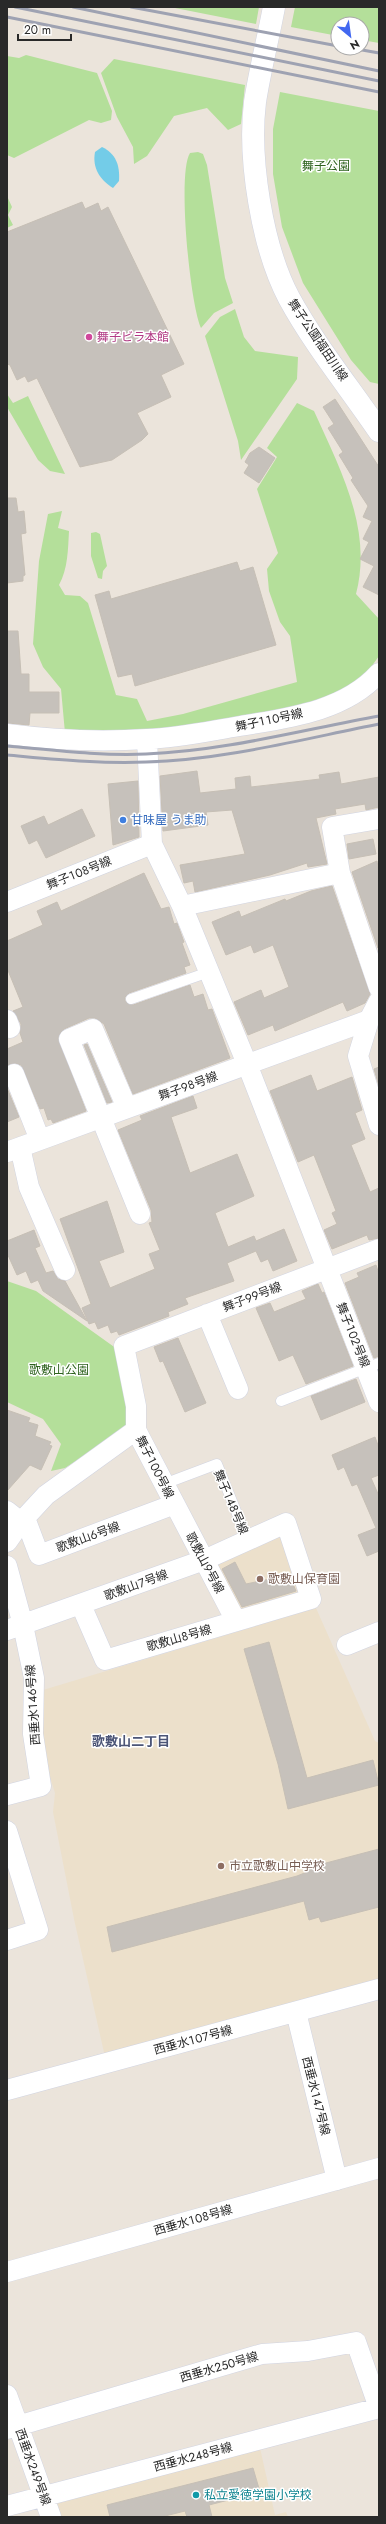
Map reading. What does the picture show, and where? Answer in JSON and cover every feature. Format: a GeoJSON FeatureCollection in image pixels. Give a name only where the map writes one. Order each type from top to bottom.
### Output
{"type":"FeatureCollection","features":[{"type":"Feature","properties":{"kind":"street","name":"舞子公園福田川線"},"geometry":{"type":"LineString","coordinates":[[274,7],[255,103],[257,190],[266,231],[279,275],[289,297],[308,329],[379,431]]}},
{"type":"Feature","properties":{"kind":"street","name":"舞子１１０号線"},"geometry":{"type":"LineString","coordinates":[[7,734],[37,738],[148,739],[278,720],[336,704],[367,686],[379,673]]}},
{"type":"Feature","properties":{"kind":"street"},"geometry":{"type":"LineString","coordinates":[[148,739],[152,844]]}},
{"type":"Feature","properties":{"kind":"street"},"geometry":{"type":"LineString","coordinates":[[379,818],[332,827],[340,873],[379,988]]}},
{"type":"Feature","properties":{"kind":"street","name":"舞子１０８号線"},"geometry":{"type":"LineString","coordinates":[[7,902],[152,844]]}},
{"type":"Feature","properties":{"kind":"street","name":"舞子１０２号線"},"geometry":{"type":"LineString","coordinates":[[152,844],[182,906],[247,1064],[326,1269],[372,1366],[379,1402]]}},
{"type":"Feature","properties":{"kind":"street"},"geometry":{"type":"LineString","coordinates":[[182,906],[340,873]]}},
{"type":"Feature","properties":{"kind":"street"},"geometry":{"type":"LineString","coordinates":[[379,1002],[369,1020],[358,1056],[379,1125]]}},
{"type":"Feature","properties":{"kind":"street","name":"舞子９８号線"},"geometry":{"type":"LineString","coordinates":[[14,1150],[369,1020]]}},
{"type":"Feature","properties":{"kind":"street"},"geometry":{"type":"LineString","coordinates":[[126,1108],[93,1029],[69,1039],[140,1214]]}},
{"type":"Feature","properties":{"kind":"street"},"geometry":{"type":"LineString","coordinates":[[14,1074],[40,1140]]}},
{"type":"Feature","properties":{"kind":"street"},"geometry":{"type":"LineString","coordinates":[[14,1150],[65,1270]]}},
{"type":"Feature","properties":{"kind":"street","name":"舞子９９号線"},"geometry":{"type":"LineString","coordinates":[[136,1430],[136,1406],[124,1346],[379,1249]]}},
{"type":"Feature","properties":{"kind":"street"},"geometry":{"type":"LineString","coordinates":[[207,1314],[238,1389]]}},
{"type":"Feature","properties":{"kind":"street"},"geometry":{"type":"LineString","coordinates":[[7,1542],[18,1517],[136,1430]]}},
{"type":"Feature","properties":{"kind":"street","name":"舞子１００号線"},"geometry":{"type":"LineString","coordinates":[[136,1430],[175,1504]]}},
{"type":"Feature","properties":{"kind":"street","name":"歌敷山６号線"},"geometry":{"type":"LineString","coordinates":[[18,1517],[39,1555],[175,1504]]}},
{"type":"Feature","properties":{"kind":"street","name":"歌敷山９号線"},"geometry":{"type":"LineString","coordinates":[[175,1504],[236,1621]]}},
{"type":"Feature","properties":{"kind":"street","name":"舞子１４８号線"},"geometry":{"type":"LineString","coordinates":[[248,1541],[286,1523],[311,1599]]}},
{"type":"Feature","properties":{"kind":"street","name":"歌敷山７号線"},"geometry":{"type":"LineString","coordinates":[[15,1628],[204,1560],[248,1541]]}},
{"type":"Feature","properties":{"kind":"street","name":"西垂水１４６号線"},"geometry":{"type":"LineString","coordinates":[[7,1566],[15,1628],[34,1678],[33,1734],[41,1786],[7,1795]]}},
{"type":"Feature","properties":{"kind":"street","name":"歌敷山８号線"},"geometry":{"type":"LineString","coordinates":[[81,1604],[105,1660],[311,1599]]}},
{"type":"Feature","properties":{"kind":"street"},"geometry":{"type":"LineString","coordinates":[[347,1645],[379,1632]]}},
{"type":"Feature","properties":{"kind":"street"},"geometry":{"type":"LineString","coordinates":[[7,1831],[38,1930],[7,1940]]}},
{"type":"Feature","properties":{"kind":"street","name":"西垂水１０７号線"},"geometry":{"type":"LineString","coordinates":[[7,2090],[379,1989]]}},
{"type":"Feature","properties":{"kind":"street","name":"西垂水１４７号線"},"geometry":{"type":"LineString","coordinates":[[296,2012],[337,2180]]}},
{"type":"Feature","properties":{"kind":"street","name":"西垂水１０８号線"},"geometry":{"type":"LineString","coordinates":[[7,2272],[379,2168]]}},
{"type":"Feature","properties":{"kind":"street","name":"西垂水２５０号線"},"geometry":{"type":"LineString","coordinates":[[13,2428],[262,2354],[308,2351],[356,2342],[379,2408]]}},
{"type":"Feature","properties":{"kind":"street","name":"西垂水２４９号線"},"geometry":{"type":"LineString","coordinates":[[7,2394],[13,2428],[44,2496],[51,2517]]}},
{"type":"Feature","properties":{"kind":"street","name":"西垂水２４８号線"},"geometry":{"type":"LineString","coordinates":[[7,2506],[379,2408]]}},
{"type":"Feature","properties":{"kind":"lane"},"geometry":{"type":"LineString","coordinates":[[131,999],[209,972]]}},
{"type":"Feature","properties":{"kind":"lane"},"geometry":{"type":"LineString","coordinates":[[281,1401],[372,1366]]}},
{"type":"Feature","properties":{"kind":"lane","name":"舞子１４８号線"},"geometry":{"type":"LineString","coordinates":[[164,1484],[218,1464],[248,1541]]}},
{"type":"Feature","properties":{"kind":"shaded area","name":"歌敷山保育園"},"geometry":{"type":"Polygon","coordinates":[[[280,1531],[304,1591],[245,1614],[237,1610],[215,1561],[280,1531]]]}},
{"type":"Feature","properties":{"kind":"shaded area","name":"市立歌敷山中学校"},"geometry":{"type":"Polygon","coordinates":[[[316,1608],[375,1741],[379,1743],[379,1982],[105,2057],[74,1919],[53,1812],[55,1793],[50,1777],[41,1728],[43,1690],[316,1608]]]}},
{"type":"Feature","properties":{"kind":"shaded area"},"geometry":{"type":"Polygon","coordinates":[[[260,2448],[275,2515],[286,2512],[288,2517],[61,2517],[55,2500],[260,2448]]]}},
{"type":"Feature","properties":{"kind":"green space"},"geometry":{"type":"Polygon","coordinates":[[[170,7],[259,7],[256,24],[170,7]]]}},
{"type":"Feature","properties":{"kind":"green space"},"geometry":{"type":"Polygon","coordinates":[[[295,7],[379,7],[379,43],[370,41],[370,16],[330,16],[330,34],[291,27],[295,7]]]}},
{"type":"Feature","properties":{"kind":"green space"},"geometry":{"type":"Polygon","coordinates":[[[26,55],[97,73],[112,111],[111,120],[101,123],[89,120],[14,158],[7,155],[7,56],[19,58],[26,55]]]}},
{"type":"Feature","properties":{"kind":"green space"},"geometry":{"type":"Polygon","coordinates":[[[114,59],[245,85],[241,124],[228,130],[207,108],[174,116],[147,156],[134,164],[133,147],[117,117],[101,73],[114,59]]]}},
{"type":"Feature","properties":{"kind":"green space","name":"舞子公園"},"geometry":{"type":"Polygon","coordinates":[[[280,92],[379,111],[379,384],[370,382],[351,360],[303,283],[282,227],[273,174],[273,129],[280,92]]]}},
{"type":"Feature","properties":{"kind":"green space"},"geometry":{"type":"Polygon","coordinates":[[[198,152],[203,154],[207,165],[225,278],[233,303],[214,313],[201,328],[197,314],[189,267],[185,211],[186,165],[190,153],[198,152]]]}},
{"type":"Feature","properties":{"kind":"green space"},"geometry":{"type":"Polygon","coordinates":[[[7,196],[12,207],[8,215],[13,225],[7,228],[7,196]]]}},
{"type":"Feature","properties":{"kind":"green space"},"geometry":{"type":"Polygon","coordinates":[[[235,309],[244,337],[255,351],[298,357],[297,379],[241,460],[238,441],[205,336],[220,317],[235,309]]]}},
{"type":"Feature","properties":{"kind":"green space"},"geometry":{"type":"Polygon","coordinates":[[[7,394],[13,403],[28,396],[65,474],[50,471],[38,460],[7,407],[7,394]]]}},
{"type":"Feature","properties":{"kind":"green space"},"geometry":{"type":"Polygon","coordinates":[[[297,403],[314,411],[334,455],[351,500],[357,523],[360,546],[360,570],[356,594],[379,619],[379,656],[366,674],[342,696],[200,727],[65,733],[61,689],[43,667],[33,644],[39,561],[48,514],[62,511],[58,528],[69,531],[66,566],[59,585],[65,595],[80,596],[88,603],[116,695],[137,699],[147,721],[183,714],[297,682],[290,636],[280,622],[269,591],[267,569],[278,553],[257,489],[277,457],[267,448],[297,403]]]}},
{"type":"Feature","properties":{"kind":"green space"},"geometry":{"type":"Polygon","coordinates":[[[96,532],[100,534],[107,566],[103,571],[102,579],[98,578],[91,556],[91,533],[96,532]]]}},
{"type":"Feature","properties":{"kind":"green space","name":"歌敷山公園"},"geometry":{"type":"Polygon","coordinates":[[[7,1281],[36,1291],[117,1349],[132,1416],[128,1428],[65,1468],[51,1471],[61,1444],[43,1419],[7,1402],[7,1281]]]}},
{"type":"Feature","properties":{"kind":"water"},"geometry":{"type":"Polygon","coordinates":[[[102,147],[111,153],[118,165],[119,181],[113,188],[104,181],[96,168],[94,158],[95,152],[102,147]]]}},
{"type":"Feature","properties":{"kind":"building","name":"舞子ビラ本館"},"geometry":{"type":"Polygon","coordinates":[[[82,202],[85,209],[98,203],[101,211],[108,207],[184,364],[161,375],[171,397],[137,413],[148,434],[142,440],[112,460],[80,467],[37,378],[28,382],[25,376],[17,380],[10,365],[7,364],[7,232],[82,202]]]}},
{"type":"Feature","properties":{"kind":"building"},"geometry":{"type":"Polygon","coordinates":[[[335,399],[379,467],[379,595],[363,587],[374,566],[360,559],[369,542],[363,539],[372,521],[363,517],[368,506],[351,480],[353,478],[339,455],[343,452],[328,428],[334,424],[323,407],[335,399]]]}},
{"type":"Feature","properties":{"kind":"building"},"geometry":{"type":"Polygon","coordinates":[[[259,447],[275,458],[259,483],[244,473],[249,465],[245,462],[250,453],[259,447]]]}},
{"type":"Feature","properties":{"kind":"building"},"geometry":{"type":"Polygon","coordinates":[[[7,498],[16,498],[18,512],[24,511],[26,533],[21,534],[25,575],[23,576],[23,581],[7,583],[7,498]]]}},
{"type":"Feature","properties":{"kind":"building"},"geometry":{"type":"Polygon","coordinates":[[[237,562],[240,571],[253,567],[276,645],[135,686],[132,674],[118,677],[95,595],[109,591],[111,599],[237,562]]]}},
{"type":"Feature","properties":{"kind":"building"},"geometry":{"type":"Polygon","coordinates":[[[7,631],[18,631],[21,674],[29,674],[29,692],[59,692],[59,713],[30,713],[29,725],[8,723],[7,631]]]}},
{"type":"Feature","properties":{"kind":"building"},"geometry":{"type":"Polygon","coordinates":[[[197,771],[200,793],[236,789],[235,778],[250,776],[251,787],[320,779],[319,775],[339,772],[341,784],[379,777],[379,807],[366,810],[365,804],[335,809],[336,814],[316,818],[327,864],[308,867],[307,863],[270,875],[195,892],[193,881],[184,883],[180,865],[245,854],[232,810],[206,812],[208,825],[163,831],[160,776],[197,771]]]}},
{"type":"Feature","properties":{"kind":"building"},"geometry":{"type":"Polygon","coordinates":[[[138,781],[139,837],[113,845],[108,784],[138,781]]]}},
{"type":"Feature","properties":{"kind":"building"},"geometry":{"type":"Polygon","coordinates":[[[82,809],[95,836],[46,858],[37,840],[29,844],[21,826],[44,816],[48,825],[82,809]]]}},
{"type":"Feature","properties":{"kind":"building"},"geometry":{"type":"Polygon","coordinates":[[[373,839],[376,854],[349,859],[347,844],[373,839]]]}},
{"type":"Feature","properties":{"kind":"building"},"geometry":{"type":"Polygon","coordinates":[[[377,861],[379,873],[378,948],[352,872],[377,861]]]}},
{"type":"Feature","properties":{"kind":"building"},"geometry":{"type":"Polygon","coordinates":[[[144,873],[161,909],[169,907],[174,924],[177,923],[190,965],[184,967],[186,973],[129,993],[125,997],[125,1001],[133,1005],[190,985],[194,997],[203,994],[208,1010],[212,1009],[230,1058],[133,1094],[104,1024],[95,1018],[89,1018],[64,1029],[58,1038],[86,1111],[53,1123],[51,1119],[48,1120],[44,1108],[40,1109],[21,1065],[15,1063],[7,1065],[7,1049],[23,1042],[20,1033],[21,1024],[13,1011],[23,1007],[7,968],[7,941],[43,925],[37,911],[57,902],[61,911],[144,873]]]}},
{"type":"Feature","properties":{"kind":"building"},"geometry":{"type":"Polygon","coordinates":[[[332,886],[370,994],[365,1003],[347,1011],[343,1002],[275,1031],[273,1025],[248,1035],[234,1002],[261,990],[264,998],[289,987],[273,945],[254,953],[251,945],[226,955],[212,922],[239,911],[241,917],[285,899],[286,901],[311,891],[332,886]]]}},
{"type":"Feature","properties":{"kind":"building"},"geometry":{"type":"Polygon","coordinates":[[[87,1044],[112,1102],[107,1103],[84,1045],[87,1044]]]}},
{"type":"Feature","properties":{"kind":"building"},"geometry":{"type":"Polygon","coordinates":[[[379,1067],[379,1086],[374,1069],[379,1067]]]}},
{"type":"Feature","properties":{"kind":"building"},"geometry":{"type":"Polygon","coordinates":[[[311,1075],[317,1091],[352,1077],[362,1110],[355,1113],[365,1139],[351,1145],[370,1192],[379,1188],[379,1238],[369,1240],[367,1235],[332,1249],[324,1230],[337,1224],[332,1213],[336,1211],[314,1155],[298,1162],[270,1091],[311,1075]]]}},
{"type":"Feature","properties":{"kind":"building"},"geometry":{"type":"Polygon","coordinates":[[[7,1088],[19,1117],[7,1122],[7,1088]]]}},
{"type":"Feature","properties":{"kind":"building"},"geometry":{"type":"Polygon","coordinates":[[[193,1096],[197,1108],[171,1117],[190,1173],[237,1154],[254,1196],[215,1213],[228,1247],[254,1236],[256,1241],[284,1229],[297,1261],[273,1271],[268,1259],[261,1262],[256,1251],[227,1263],[234,1281],[185,1298],[188,1304],[168,1312],[169,1316],[119,1335],[117,1331],[111,1333],[108,1325],[98,1329],[95,1322],[89,1324],[82,1308],[91,1304],[60,1219],[107,1201],[124,1252],[99,1261],[110,1288],[155,1269],[149,1254],[160,1250],[149,1223],[152,1222],[151,1210],[118,1130],[142,1120],[140,1116],[193,1096]]]}},
{"type":"Feature","properties":{"kind":"building"},"geometry":{"type":"Polygon","coordinates":[[[34,1230],[40,1246],[35,1248],[46,1273],[53,1271],[58,1279],[65,1281],[87,1321],[43,1291],[38,1280],[31,1283],[26,1271],[17,1275],[7,1253],[7,1241],[34,1230]]]}},
{"type":"Feature","properties":{"kind":"building"},"geometry":{"type":"Polygon","coordinates":[[[376,1265],[379,1274],[379,1356],[374,1358],[345,1283],[359,1277],[357,1273],[376,1265]]]}},
{"type":"Feature","properties":{"kind":"building"},"geometry":{"type":"Polygon","coordinates":[[[318,1284],[322,1293],[324,1292],[353,1366],[306,1384],[293,1355],[279,1361],[256,1308],[270,1303],[274,1312],[306,1299],[302,1291],[318,1284]]]}},
{"type":"Feature","properties":{"kind":"building"},"geometry":{"type":"Polygon","coordinates":[[[178,1338],[206,1403],[185,1412],[163,1361],[160,1362],[154,1347],[178,1338]]]}},
{"type":"Feature","properties":{"kind":"building"},"geometry":{"type":"Polygon","coordinates":[[[356,1379],[365,1402],[321,1420],[311,1396],[356,1379]]]}},
{"type":"Feature","properties":{"kind":"building"},"geometry":{"type":"Polygon","coordinates":[[[7,1410],[30,1418],[28,1422],[38,1425],[35,1436],[51,1442],[49,1445],[52,1446],[41,1470],[30,1465],[7,1491],[7,1410]]]}},
{"type":"Feature","properties":{"kind":"building"},"geometry":{"type":"Polygon","coordinates":[[[375,1437],[379,1448],[379,1475],[371,1478],[379,1496],[379,1551],[367,1556],[358,1535],[376,1528],[357,1484],[352,1486],[344,1467],[338,1470],[332,1455],[375,1437]]]}},
{"type":"Feature","properties":{"kind":"building"},"geometry":{"type":"Polygon","coordinates":[[[235,1562],[246,1584],[289,1575],[296,1591],[242,1607],[222,1569],[235,1562]]]}},
{"type":"Feature","properties":{"kind":"building"},"geometry":{"type":"Polygon","coordinates":[[[269,1642],[307,1778],[373,1760],[379,1785],[288,1809],[278,1764],[244,1649],[269,1642]]]}},
{"type":"Feature","properties":{"kind":"building"},"geometry":{"type":"Polygon","coordinates":[[[379,1849],[379,1907],[321,1922],[319,1917],[309,1920],[304,1901],[112,1952],[107,1927],[297,1876],[307,1872],[307,1868],[379,1849]]]}},
{"type":"Feature","properties":{"kind":"building","name":"私立愛徳学園小学校"},"geometry":{"type":"Polygon","coordinates":[[[253,2468],[260,2492],[209,2505],[212,2517],[187,2517],[185,2511],[161,2517],[110,2517],[107,2505],[253,2468]]]}},
{"type":"Feature","properties":{"kind":"railway"},"geometry":{"type":"LineString","coordinates":[[15,7],[379,81]]}},
{"type":"Feature","properties":{"kind":"railway"},"geometry":{"type":"LineString","coordinates":[[73,7],[379,71]]}},
{"type":"Feature","properties":{"kind":"railway"},"geometry":{"type":"LineString","coordinates":[[131,7],[330,44]]}},
{"type":"Feature","properties":{"kind":"railway"},"geometry":{"type":"LineString","coordinates":[[7,17],[379,92]]}},
{"type":"Feature","properties":{"kind":"railway"},"geometry":{"type":"LineString","coordinates":[[370,51],[379,53]]}},
{"type":"Feature","properties":{"kind":"railway"},"geometry":{"type":"LineString","coordinates":[[7,746],[111,754],[175,752],[204,749],[263,739],[379,716]]}},
{"type":"Feature","properties":{"kind":"railway"},"geometry":{"type":"LineString","coordinates":[[7,755],[76,761],[146,762],[175,760],[263,748],[379,724]]}},
{"type":"Feature","properties":{"kind":"place","name":"舞子ビラ本館"},"geometry":{"type":"Point","coordinates":[89,337]}},
{"type":"Feature","properties":{"kind":"place","name":"甘味屋 うま助"},"geometry":{"type":"Point","coordinates":[123,820]}},
{"type":"Feature","properties":{"kind":"place","name":"歌敷山保育園"},"geometry":{"type":"Point","coordinates":[260,1579]}},
{"type":"Feature","properties":{"kind":"place","name":"市立歌敷山中学校"},"geometry":{"type":"Point","coordinates":[221,1866]}},
{"type":"Feature","properties":{"kind":"place","name":"私立愛徳学園小学校"},"geometry":{"type":"Point","coordinates":[196,2495]}},
{"type":"Feature","properties":{"kind":"district","name":"歌敷山二丁目"},"geometry":{"type":"Point","coordinates":[131,1741]}}]}
